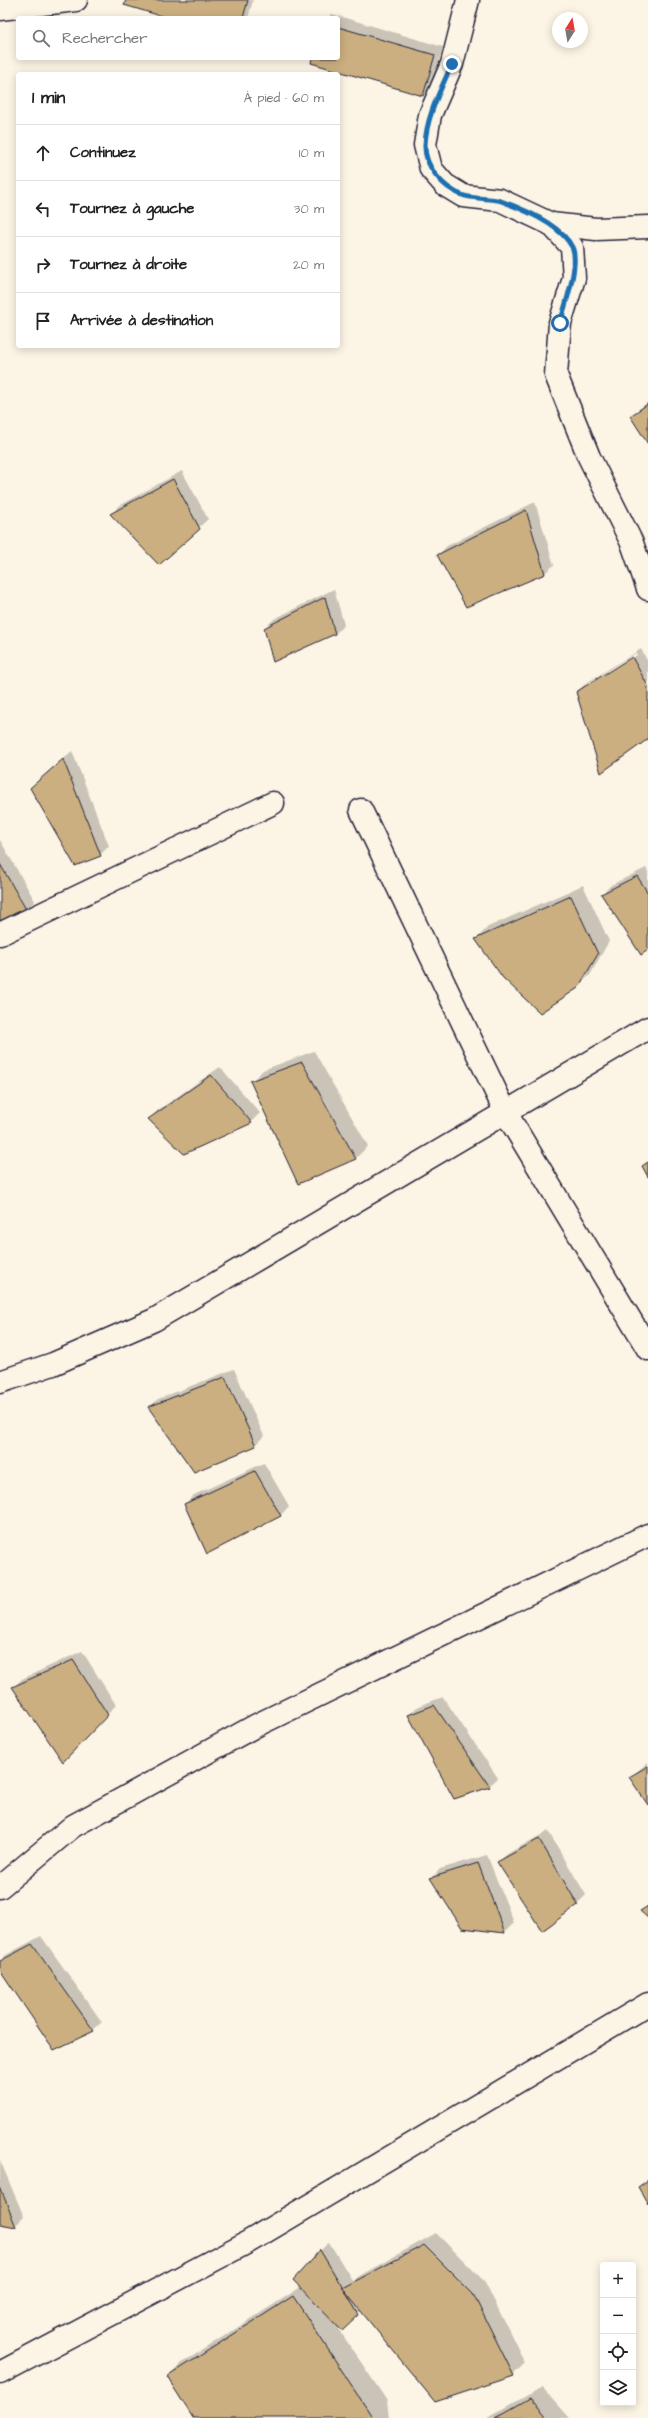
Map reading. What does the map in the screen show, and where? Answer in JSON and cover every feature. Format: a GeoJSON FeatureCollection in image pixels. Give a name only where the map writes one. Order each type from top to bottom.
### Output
{"type":"FeatureCollection","features":[{"type":"Feature","properties":{"kind":"street"},"geometry":{"type":"LineString","coordinates":[[0,9],[76,0]]}},
{"type":"Feature","properties":{"kind":"street"},"geometry":{"type":"LineString","coordinates":[[468,0],[452,64],[430,115],[425,145],[431,169],[445,185],[463,196],[500,200],[551,224],[596,229],[648,227]]}},
{"type":"Feature","properties":{"kind":"street"},"geometry":{"type":"LineString","coordinates":[[551,224],[572,247],[574,278],[560,323],[556,375],[589,458],[632,543],[648,589]]}},
{"type":"Feature","properties":{"kind":"street"},"geometry":{"type":"LineString","coordinates":[[0,934],[273,803]]}},
{"type":"Feature","properties":{"kind":"street"},"geometry":{"type":"LineString","coordinates":[[361,810],[506,1113],[648,1349]]}},
{"type":"Feature","properties":{"kind":"street"},"geometry":{"type":"LineString","coordinates":[[0,1382],[53,1364],[154,1320],[648,1028]]}},
{"type":"Feature","properties":{"kind":"street"},"geometry":{"type":"LineString","coordinates":[[0,1887],[73,1826],[257,1725],[648,1535]]}},
{"type":"Feature","properties":{"kind":"street"},"geometry":{"type":"LineString","coordinates":[[0,2373],[248,2242],[648,2004]]}},
{"type":"Feature","properties":{"kind":"building"},"geometry":{"type":"Polygon","coordinates":[[[126,0],[248,0],[244,16],[161,16],[124,5],[126,0]]]}},
{"type":"Feature","properties":{"kind":"building"},"geometry":{"type":"Polygon","coordinates":[[[340,28],[435,55],[423,96],[311,63],[312,60],[340,60],[340,28]]]}},
{"type":"Feature","properties":{"kind":"building"},"geometry":{"type":"Polygon","coordinates":[[[648,404],[648,444],[630,416],[648,404]]]}},
{"type":"Feature","properties":{"kind":"building"},"geometry":{"type":"Polygon","coordinates":[[[173,479],[200,529],[159,565],[110,514],[173,479]]]}},
{"type":"Feature","properties":{"kind":"building"},"geometry":{"type":"Polygon","coordinates":[[[526,510],[545,574],[466,607],[437,555],[526,510]]]}},
{"type":"Feature","properties":{"kind":"building"},"geometry":{"type":"Polygon","coordinates":[[[325,597],[335,634],[273,662],[264,628],[325,597]]]}},
{"type":"Feature","properties":{"kind":"building"},"geometry":{"type":"Polygon","coordinates":[[[632,657],[648,686],[648,739],[601,773],[576,692],[632,657]]]}},
{"type":"Feature","properties":{"kind":"building"},"geometry":{"type":"Polygon","coordinates":[[[63,759],[101,856],[75,866],[30,788],[63,759]]]}},
{"type":"Feature","properties":{"kind":"building"},"geometry":{"type":"Polygon","coordinates":[[[0,864],[27,911],[0,921],[0,864]]]}},
{"type":"Feature","properties":{"kind":"building"},"geometry":{"type":"Polygon","coordinates":[[[637,876],[648,893],[648,950],[641,955],[601,894],[637,876]]]}},
{"type":"Feature","properties":{"kind":"building"},"geometry":{"type":"Polygon","coordinates":[[[571,896],[598,954],[578,988],[540,1013],[503,978],[475,939],[571,896]]]}},
{"type":"Feature","properties":{"kind":"building"},"geometry":{"type":"Polygon","coordinates":[[[302,1062],[356,1159],[298,1184],[250,1081],[302,1062]]]}},
{"type":"Feature","properties":{"kind":"building"},"geometry":{"type":"Polygon","coordinates":[[[211,1075],[252,1123],[184,1154],[148,1119],[211,1075]]]}},
{"type":"Feature","properties":{"kind":"building"},"geometry":{"type":"Polygon","coordinates":[[[648,1162],[648,1177],[642,1166],[648,1162]]]}},
{"type":"Feature","properties":{"kind":"building"},"geometry":{"type":"Polygon","coordinates":[[[225,1377],[256,1446],[194,1472],[148,1407],[225,1377]]]}},
{"type":"Feature","properties":{"kind":"building"},"geometry":{"type":"Polygon","coordinates":[[[255,1471],[281,1516],[207,1554],[184,1504],[255,1471]]]}},
{"type":"Feature","properties":{"kind":"building"},"geometry":{"type":"Polygon","coordinates":[[[73,1660],[108,1715],[63,1762],[12,1687],[73,1660]]]}},
{"type":"Feature","properties":{"kind":"building"},"geometry":{"type":"Polygon","coordinates":[[[434,1705],[490,1787],[454,1799],[408,1715],[434,1705]]]}},
{"type":"Feature","properties":{"kind":"building"},"geometry":{"type":"Polygon","coordinates":[[[648,1766],[648,1805],[629,1777],[648,1766]]]}},
{"type":"Feature","properties":{"kind":"building"},"geometry":{"type":"Polygon","coordinates":[[[539,1839],[578,1905],[542,1931],[497,1862],[539,1839]]]}},
{"type":"Feature","properties":{"kind":"building"},"geometry":{"type":"Polygon","coordinates":[[[478,1863],[505,1933],[462,1928],[430,1878],[478,1863]]]}},
{"type":"Feature","properties":{"kind":"building"},"geometry":{"type":"Polygon","coordinates":[[[648,1906],[648,1918],[640,1911],[648,1906]]]}},
{"type":"Feature","properties":{"kind":"building"},"geometry":{"type":"Polygon","coordinates":[[[32,1944],[94,2031],[54,2050],[0,1970],[0,1961],[32,1944]]]}},
{"type":"Feature","properties":{"kind":"building"},"geometry":{"type":"Polygon","coordinates":[[[648,2180],[648,2204],[638,2187],[648,2180]]]}},
{"type":"Feature","properties":{"kind":"building"},"geometry":{"type":"Polygon","coordinates":[[[0,2187],[16,2227],[0,2224],[0,2187]]]}},
{"type":"Feature","properties":{"kind":"building"},"geometry":{"type":"Polygon","coordinates":[[[424,2245],[473,2294],[514,2376],[435,2402],[342,2288],[424,2245]]]}},
{"type":"Feature","properties":{"kind":"building"},"geometry":{"type":"Polygon","coordinates":[[[320,2250],[359,2315],[342,2331],[293,2280],[320,2250]]]}},
{"type":"Feature","properties":{"kind":"building"},"geometry":{"type":"Polygon","coordinates":[[[293,2296],[373,2418],[193,2418],[167,2377],[293,2296]]]}},
{"type":"Feature","properties":{"kind":"building"},"geometry":{"type":"Polygon","coordinates":[[[530,2398],[547,2418],[495,2418],[530,2398]]]}},
{"type":"Feature","properties":{"kind":"route"},"geometry":{"type":"LineString","coordinates":[[452,64],[430,115],[425,145],[431,169],[445,185],[463,196],[500,200],[551,224],[572,247],[574,278],[560,323]]}}]}
